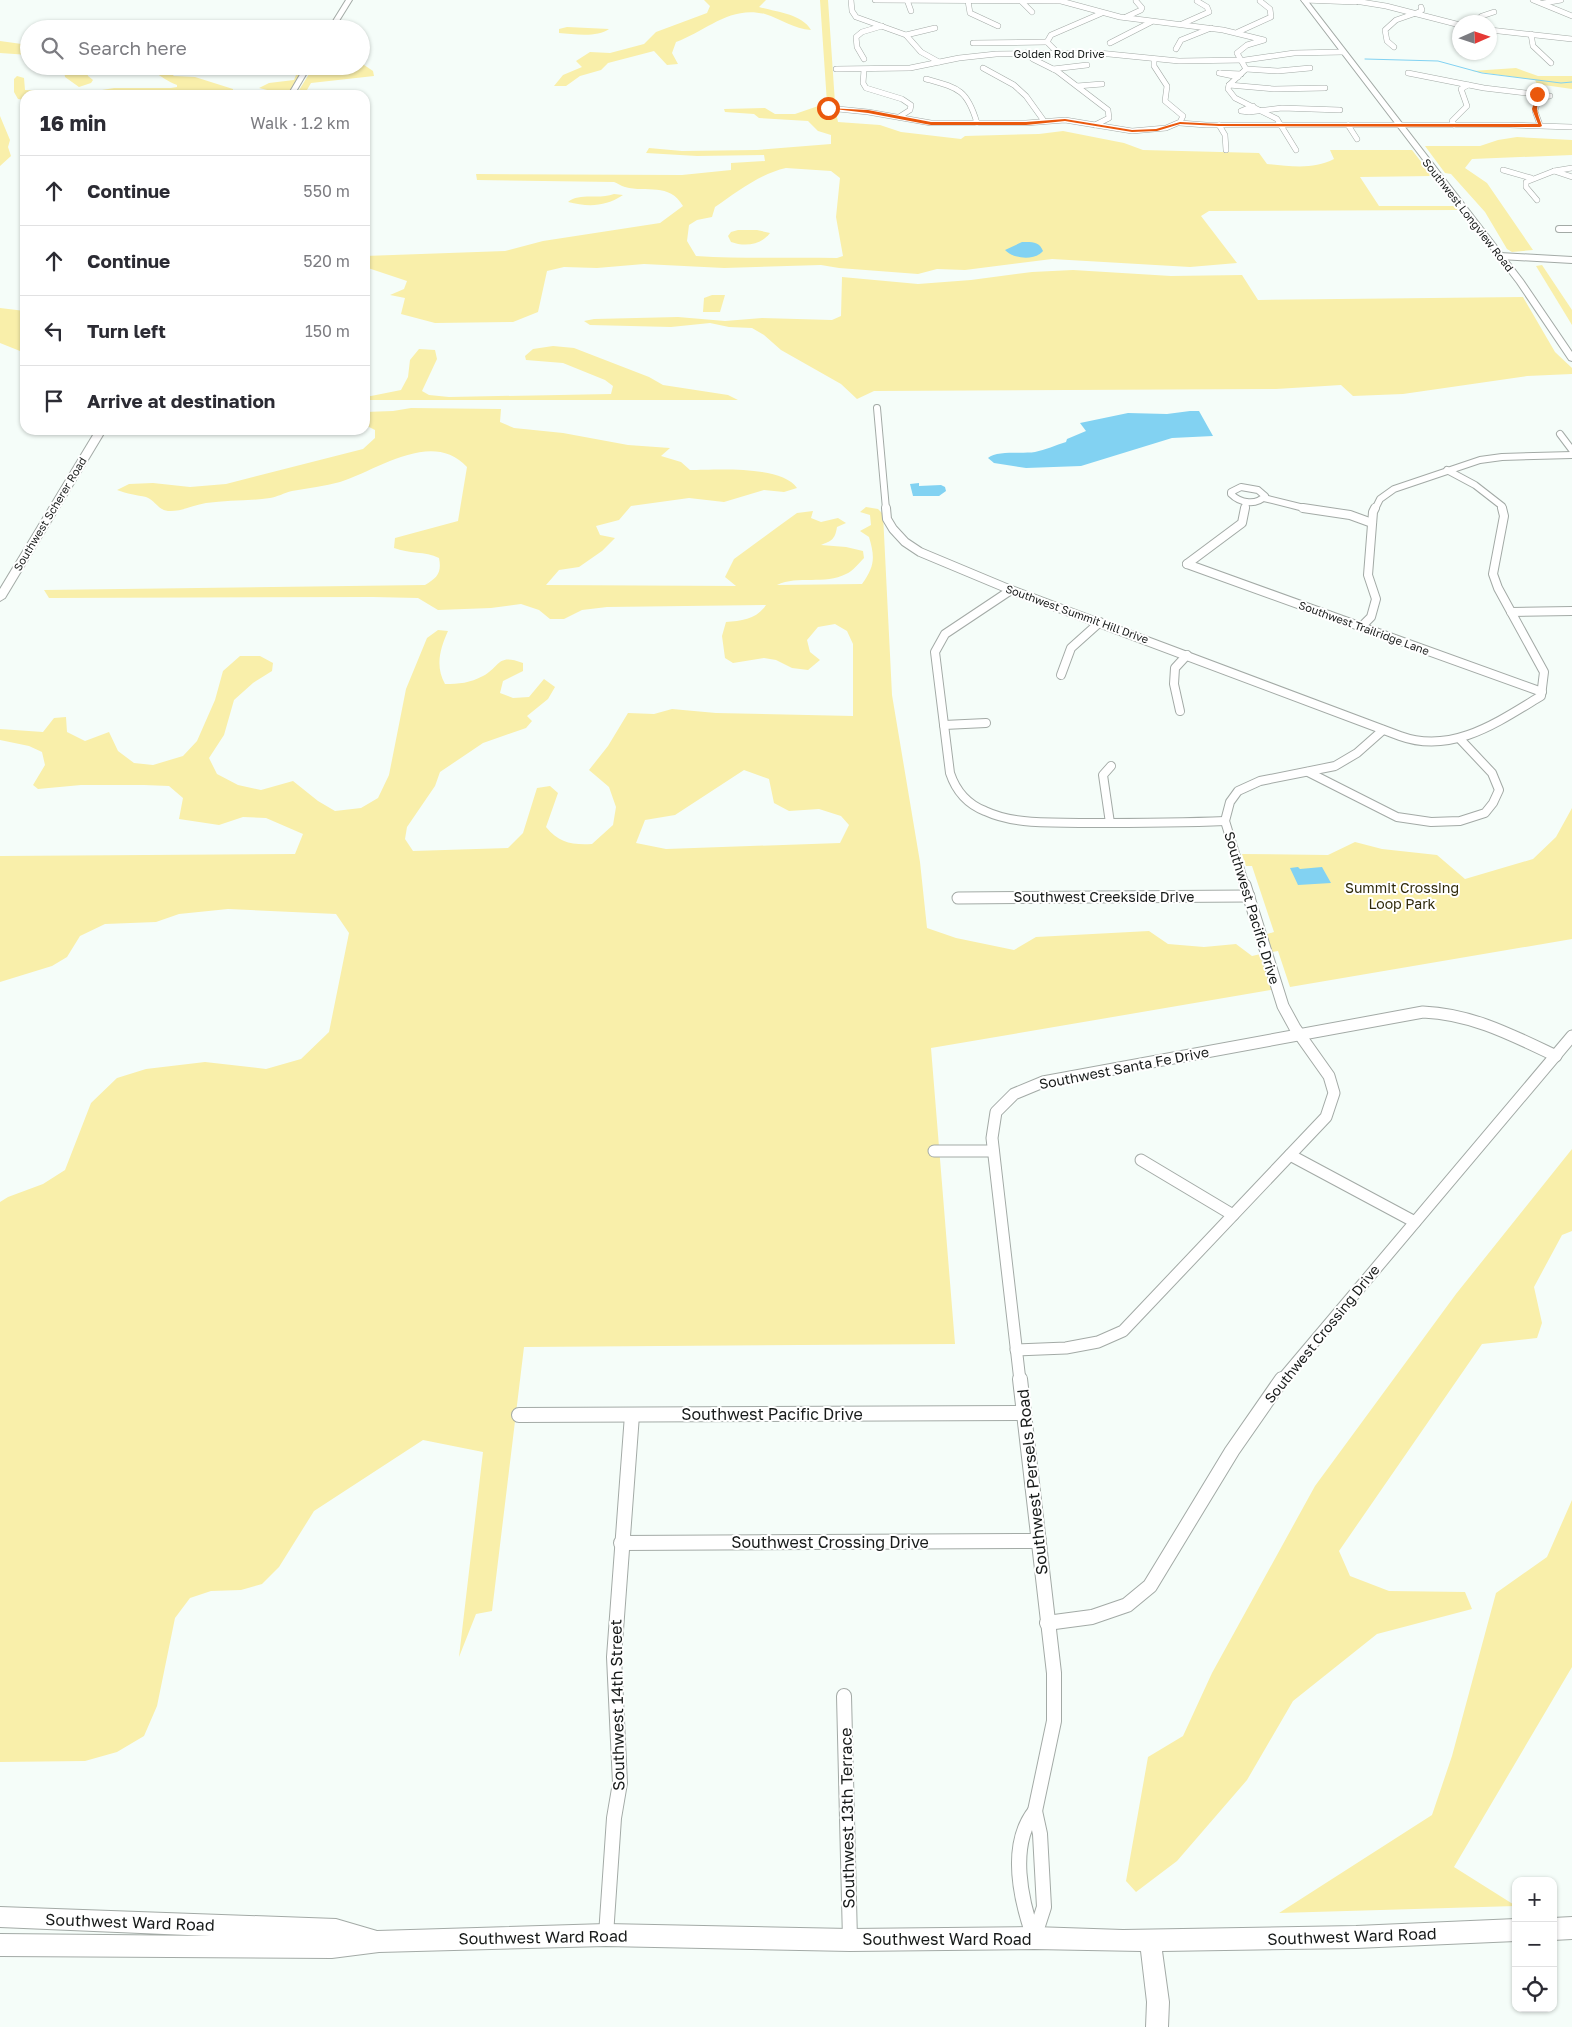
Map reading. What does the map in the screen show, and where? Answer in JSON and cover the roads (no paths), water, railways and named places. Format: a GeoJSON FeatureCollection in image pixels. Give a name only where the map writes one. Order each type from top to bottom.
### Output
{"type":"FeatureCollection","features":[{"type":"Feature","properties":{"kind":"main road"},"geometry":{"type":"LineString","coordinates":[[337,20],[349,0]]}},
{"type":"Feature","properties":{"kind":"main road","name":"Southwest Longview Road"},"geometry":{"type":"LineString","coordinates":[[1304,0],[1500,256],[1572,358]]}},
{"type":"Feature","properties":{"kind":"main road"},"geometry":{"type":"LineString","coordinates":[[294,90],[303,75]]}},
{"type":"Feature","properties":{"kind":"main road","name":"Southwest Scherer Road"},"geometry":{"type":"LineString","coordinates":[[0,598],[98,435]]}},
{"type":"Feature","properties":{"kind":"main road","name":"Southwest Ward Road"},"geometry":{"type":"LineString","coordinates":[[0,1917],[336,1930],[379,1941]]}},
{"type":"Feature","properties":{"kind":"main road"},"geometry":{"type":"LineString","coordinates":[[1557,1929],[1572,1928]]}},
{"type":"Feature","properties":{"kind":"main road","name":"Southwest Ward Road"},"geometry":{"type":"LineString","coordinates":[[0,1945],[332,1948],[379,1941],[606,1934],[850,1940],[1034,1938],[1150,1940],[1356,1937],[1512,1930]]}},
{"type":"Feature","properties":{"kind":"main road"},"geometry":{"type":"LineString","coordinates":[[1150,1940],[1158,2002],[1157,2027]]}},
{"type":"Feature","properties":{"kind":"street"},"geometry":{"type":"LineString","coordinates":[[851,0],[852,11],[856,16],[906,35],[921,52],[939,62]]}},
{"type":"Feature","properties":{"kind":"street"},"geometry":{"type":"LineString","coordinates":[[875,0],[1070,3],[1125,18],[1238,32],[1264,40],[1240,49],[1237,53],[1246,69]]}},
{"type":"Feature","properties":{"kind":"street"},"geometry":{"type":"LineString","coordinates":[[907,0],[911,11]]}},
{"type":"Feature","properties":{"kind":"street"},"geometry":{"type":"LineString","coordinates":[[1070,3],[1076,0]]}},
{"type":"Feature","properties":{"kind":"street"},"geometry":{"type":"LineString","coordinates":[[1304,0],[1356,1]]}},
{"type":"Feature","properties":{"kind":"street"},"geometry":{"type":"LineString","coordinates":[[1348,0],[1452,23]]}},
{"type":"Feature","properties":{"kind":"street"},"geometry":{"type":"LineString","coordinates":[[1533,0],[1572,16]]}},
{"type":"Feature","properties":{"kind":"street"},"geometry":{"type":"LineString","coordinates":[[1543,3],[1561,0]]}},
{"type":"Feature","properties":{"kind":"street"},"geometry":{"type":"LineString","coordinates":[[968,1],[970,13],[998,26]]}},
{"type":"Feature","properties":{"kind":"street"},"geometry":{"type":"LineString","coordinates":[[1020,1],[1032,12]]}},
{"type":"Feature","properties":{"kind":"street"},"geometry":{"type":"LineString","coordinates":[[1125,18],[1141,10],[1142,8],[1136,1]]}},
{"type":"Feature","properties":{"kind":"street"},"geometry":{"type":"LineString","coordinates":[[1182,25],[1209,12],[1207,7],[1197,1]]}},
{"type":"Feature","properties":{"kind":"street"},"geometry":{"type":"LineString","coordinates":[[1356,1],[1355,4],[1401,11]]}},
{"type":"Feature","properties":{"kind":"street"},"geometry":{"type":"LineString","coordinates":[[1238,32],[1271,16],[1270,9],[1260,2]]}},
{"type":"Feature","properties":{"kind":"street"},"geometry":{"type":"LineString","coordinates":[[1394,47],[1387,40],[1385,30],[1391,22],[1422,10],[1421,7]]}},
{"type":"Feature","properties":{"kind":"street"},"geometry":{"type":"LineString","coordinates":[[1485,15],[1494,12]]}},
{"type":"Feature","properties":{"kind":"street"},"geometry":{"type":"LineString","coordinates":[[1047,42],[1051,35],[1102,13]]}},
{"type":"Feature","properties":{"kind":"street"},"geometry":{"type":"LineString","coordinates":[[1110,43],[1152,21]]}},
{"type":"Feature","properties":{"kind":"street"},"geometry":{"type":"LineString","coordinates":[[864,59],[857,47],[856,37],[862,32],[883,26]]}},
{"type":"Feature","properties":{"kind":"street"},"geometry":{"type":"LineString","coordinates":[[906,35],[935,28]]}},
{"type":"Feature","properties":{"kind":"street"},"geometry":{"type":"LineString","coordinates":[[1176,49],[1181,40],[1211,28]]}},
{"type":"Feature","properties":{"kind":"street"},"geometry":{"type":"LineString","coordinates":[[1497,31],[1572,38]]}},
{"type":"Feature","properties":{"kind":"street"},"geometry":{"type":"LineString","coordinates":[[1531,35],[1532,46],[1551,63]]}},
{"type":"Feature","properties":{"kind":"street"},"geometry":{"type":"LineString","coordinates":[[973,43],[1047,42],[1058,52]]}},
{"type":"Feature","properties":{"kind":"street","name":"Golden Rod Drive"},"geometry":{"type":"LineString","coordinates":[[836,69],[910,68],[986,54],[1058,52],[1099,53],[1154,59],[1242,60],[1294,54],[1343,52]]}},
{"type":"Feature","properties":{"kind":"street"},"geometry":{"type":"LineString","coordinates":[[1026,53],[1033,59],[1053,69],[1110,112],[1109,118],[1095,125]]}},
{"type":"Feature","properties":{"kind":"street"},"geometry":{"type":"LineString","coordinates":[[1154,59],[1154,66],[1167,86],[1165,101],[1181,114],[1182,119],[1180,123]]}},
{"type":"Feature","properties":{"kind":"street"},"geometry":{"type":"LineString","coordinates":[[1053,69],[1087,65]]}},
{"type":"Feature","properties":{"kind":"street"},"geometry":{"type":"LineString","coordinates":[[983,68],[993,71],[1023,92],[1044,121]]}},
{"type":"Feature","properties":{"kind":"street"},"geometry":{"type":"LineString","coordinates":[[1296,150],[1275,117],[1231,94],[1228,89],[1229,85],[1246,69],[1278,71],[1310,68]]}},
{"type":"Feature","properties":{"kind":"street"},"geometry":{"type":"LineString","coordinates":[[864,70],[863,83],[866,88],[902,99],[911,106],[910,110],[899,117]]}},
{"type":"Feature","properties":{"kind":"street"},"geometry":{"type":"LineString","coordinates":[[1408,73],[1550,96],[1532,94]]}},
{"type":"Feature","properties":{"kind":"street"},"geometry":{"type":"LineString","coordinates":[[926,79],[950,87],[966,96],[971,102],[977,123]]}},
{"type":"Feature","properties":{"kind":"street"},"geometry":{"type":"LineString","coordinates":[[1077,86],[1102,84]]}},
{"type":"Feature","properties":{"kind":"street"},"geometry":{"type":"LineString","coordinates":[[1451,125],[1454,118],[1467,106],[1461,89],[1468,84]]}},
{"type":"Feature","properties":{"kind":"street"},"geometry":{"type":"LineString","coordinates":[[1229,85],[1279,89],[1325,88]]}},
{"type":"Feature","properties":{"kind":"street"},"geometry":{"type":"LineString","coordinates":[[828,108],[868,112],[931,124],[1026,123],[1065,120],[1120,130],[1146,131],[1166,128],[1180,123],[1219,125],[1527,125],[1535,129],[1544,129],[1547,128],[1543,126],[1534,109],[1535,102],[1539,96]]}},
{"type":"Feature","properties":{"kind":"street"},"geometry":{"type":"LineString","coordinates":[[1253,106],[1241,110],[1246,112],[1282,108],[1340,110]]}},
{"type":"Feature","properties":{"kind":"street"},"geometry":{"type":"LineString","coordinates":[[1219,125],[1225,135],[1226,150]]}},
{"type":"Feature","properties":{"kind":"street"},"geometry":{"type":"LineString","coordinates":[[1348,125],[1357,139]]}},
{"type":"Feature","properties":{"kind":"street"},"geometry":{"type":"LineString","coordinates":[[1451,125],[1456,132]]}},
{"type":"Feature","properties":{"kind":"street"},"geometry":{"type":"LineString","coordinates":[[1462,125],[1463,131]]}},
{"type":"Feature","properties":{"kind":"street"},"geometry":{"type":"LineString","coordinates":[[1543,126],[1572,127]]}},
{"type":"Feature","properties":{"kind":"street"},"geometry":{"type":"LineString","coordinates":[[1537,200],[1526,187],[1526,182],[1531,178],[1554,171],[1572,168]]}},
{"type":"Feature","properties":{"kind":"street"},"geometry":{"type":"LineString","coordinates":[[1503,170],[1531,178]]}},
{"type":"Feature","properties":{"kind":"street"},"geometry":{"type":"LineString","coordinates":[[1554,171],[1572,177]]}},
{"type":"Feature","properties":{"kind":"street"},"geometry":{"type":"LineString","coordinates":[[1560,229],[1572,229]]}},
{"type":"Feature","properties":{"kind":"street"},"geometry":{"type":"LineString","coordinates":[[1500,256],[1572,260]]}},
{"type":"Feature","properties":{"kind":"street","name":"Southwest Summit Hill Drive"},"geometry":{"type":"LineString","coordinates":[[877,408],[887,519],[893,530],[906,544],[920,552],[1011,590],[1383,730]]}},
{"type":"Feature","properties":{"kind":"street"},"geometry":{"type":"LineString","coordinates":[[1560,434],[1572,450]]}},
{"type":"Feature","properties":{"kind":"street"},"geometry":{"type":"LineString","coordinates":[[1361,627],[1371,617],[1376,599],[1368,575],[1372,512],[1380,499],[1394,489],[1480,460],[1502,457],[1572,455]]}},
{"type":"Feature","properties":{"kind":"street"},"geometry":{"type":"LineString","coordinates":[[1383,730],[1416,741],[1451,742],[1474,735],[1540,696],[1544,684],[1544,672],[1498,588],[1493,574],[1504,516],[1502,506],[1475,485],[1448,470]]}},
{"type":"Feature","properties":{"kind":"street"},"geometry":{"type":"LineString","coordinates":[[1264,498],[1264,494],[1252,488],[1241,487],[1233,490],[1231,494],[1233,497],[1246,502],[1257,502],[1264,498],[1308,509],[1350,515],[1372,523]]}},
{"type":"Feature","properties":{"kind":"street","name":"Southwest Trailridge Lane"},"geometry":{"type":"LineString","coordinates":[[1246,502],[1242,523],[1187,564],[1542,692]]}},
{"type":"Feature","properties":{"kind":"street"},"geometry":{"type":"LineString","coordinates":[[1350,515],[1372,512]]}},
{"type":"Feature","properties":{"kind":"street"},"geometry":{"type":"LineString","coordinates":[[1011,590],[945,634],[935,652],[953,786],[966,799],[991,814],[1035,822],[1225,821]]}},
{"type":"Feature","properties":{"kind":"street"},"geometry":{"type":"LineString","coordinates":[[1511,612],[1572,611]]}},
{"type":"Feature","properties":{"kind":"street"},"geometry":{"type":"LineString","coordinates":[[1061,675],[1071,648],[1100,622]]}},
{"type":"Feature","properties":{"kind":"street"},"geometry":{"type":"LineString","coordinates":[[1180,711],[1174,684],[1175,668],[1186,655]]}},
{"type":"Feature","properties":{"kind":"street"},"geometry":{"type":"LineString","coordinates":[[944,725],[986,723]]}},
{"type":"Feature","properties":{"kind":"street","name":"Southwest Pacific Drive"},"geometry":{"type":"LineString","coordinates":[[1300,1035],[1282,1004],[1225,821],[1231,797],[1248,785],[1270,778],[1328,769],[1347,762],[1383,730]]}},
{"type":"Feature","properties":{"kind":"street"},"geometry":{"type":"LineString","coordinates":[[1308,772],[1397,817],[1431,822],[1460,821],[1485,813],[1494,803],[1499,790],[1492,773],[1460,739]]}},
{"type":"Feature","properties":{"kind":"street"},"geometry":{"type":"LineString","coordinates":[[1110,823],[1103,776],[1111,766]]}},
{"type":"Feature","properties":{"kind":"street","name":"Southwest Creekside Drive"},"geometry":{"type":"LineString","coordinates":[[958,898],[1249,896]]}},
{"type":"Feature","properties":{"kind":"street","name":"Southwest Santa Fe Drive"},"geometry":{"type":"LineString","coordinates":[[993,1152],[992,1138],[996,1112],[1014,1094],[1043,1082],[1422,1012],[1444,1012],[1476,1018],[1556,1056]]}},
{"type":"Feature","properties":{"kind":"street"},"geometry":{"type":"LineString","coordinates":[[1016,1350],[1066,1348],[1098,1342],[1123,1331],[1326,1117],[1334,1093],[1329,1076],[1300,1035]]}},
{"type":"Feature","properties":{"kind":"street","name":"Southwest Crossing Drive"},"geometry":{"type":"LineString","coordinates":[[1047,1623],[1092,1616],[1127,1605],[1150,1586],[1232,1451],[1276,1385],[1572,1036]]}},
{"type":"Feature","properties":{"kind":"street"},"geometry":{"type":"LineString","coordinates":[[934,1152],[993,1152]]}},
{"type":"Feature","properties":{"kind":"street","name":"Southwest Persels Road"},"geometry":{"type":"LineString","coordinates":[[993,1152],[1054,1673],[1054,1721],[1035,1811],[1025,1826],[1020,1860],[1025,1916],[1034,1938]]}},
{"type":"Feature","properties":{"kind":"street"},"geometry":{"type":"LineString","coordinates":[[1290,1155],[1415,1222]]}},
{"type":"Feature","properties":{"kind":"street"},"geometry":{"type":"LineString","coordinates":[[1141,1160],[1233,1215]]}},
{"type":"Feature","properties":{"kind":"street","name":"Southwest Pacific Drive"},"geometry":{"type":"LineString","coordinates":[[519,1414],[1024,1413]]}},
{"type":"Feature","properties":{"kind":"street","name":"Southwest 14th Street"},"geometry":{"type":"LineString","coordinates":[[606,1934],[614,1818],[620,1783],[614,1656],[632,1415]]}},
{"type":"Feature","properties":{"kind":"street","name":"Southwest Crossing Drive"},"geometry":{"type":"LineString","coordinates":[[622,1543],[1039,1540]]}},
{"type":"Feature","properties":{"kind":"street","name":"Southwest 13th Terrace"},"geometry":{"type":"LineString","coordinates":[[844,1696],[850,1940]]}},
{"type":"Feature","properties":{"kind":"street","name":"Southwest Persels Road"},"geometry":{"type":"LineString","coordinates":[[1034,1938],[1044,1907],[1040,1834],[1035,1811]]}},
{"type":"Feature","properties":{"kind":"water"},"geometry":{"type":"Polygon","coordinates":[[[1022,242],[1037,244],[1043,251],[1035,256],[1024,258],[1013,255],[1005,250],[1022,242]]]}},
{"type":"Feature","properties":{"kind":"water"},"geometry":{"type":"Polygon","coordinates":[[[1199,411],[1213,436],[1172,438],[1081,466],[1026,468],[994,463],[988,458],[1003,453],[1035,452],[1066,442],[1067,439],[1086,431],[1080,423],[1128,413],[1167,414],[1199,411]]]}},
{"type":"Feature","properties":{"kind":"water"},"geometry":{"type":"Polygon","coordinates":[[[919,483],[919,486],[941,485],[945,487],[946,491],[939,496],[913,496],[910,484],[919,483]]]}},
{"type":"Feature","properties":{"kind":"water"},"geometry":{"type":"Polygon","coordinates":[[[1298,867],[1300,869],[1322,867],[1331,883],[1298,885],[1290,868],[1298,867]]]}},
{"type":"Feature","properties":{"kind":"waterway"},"geometry":{"type":"LineString","coordinates":[[1365,59],[1438,61],[1482,73],[1561,83],[1572,82]]}},
{"type":"Feature","properties":{"kind":"park label","name":"Summit Crossing Loop Park"},"geometry":{"type":"Point","coordinates":[1402,896]}}]}
